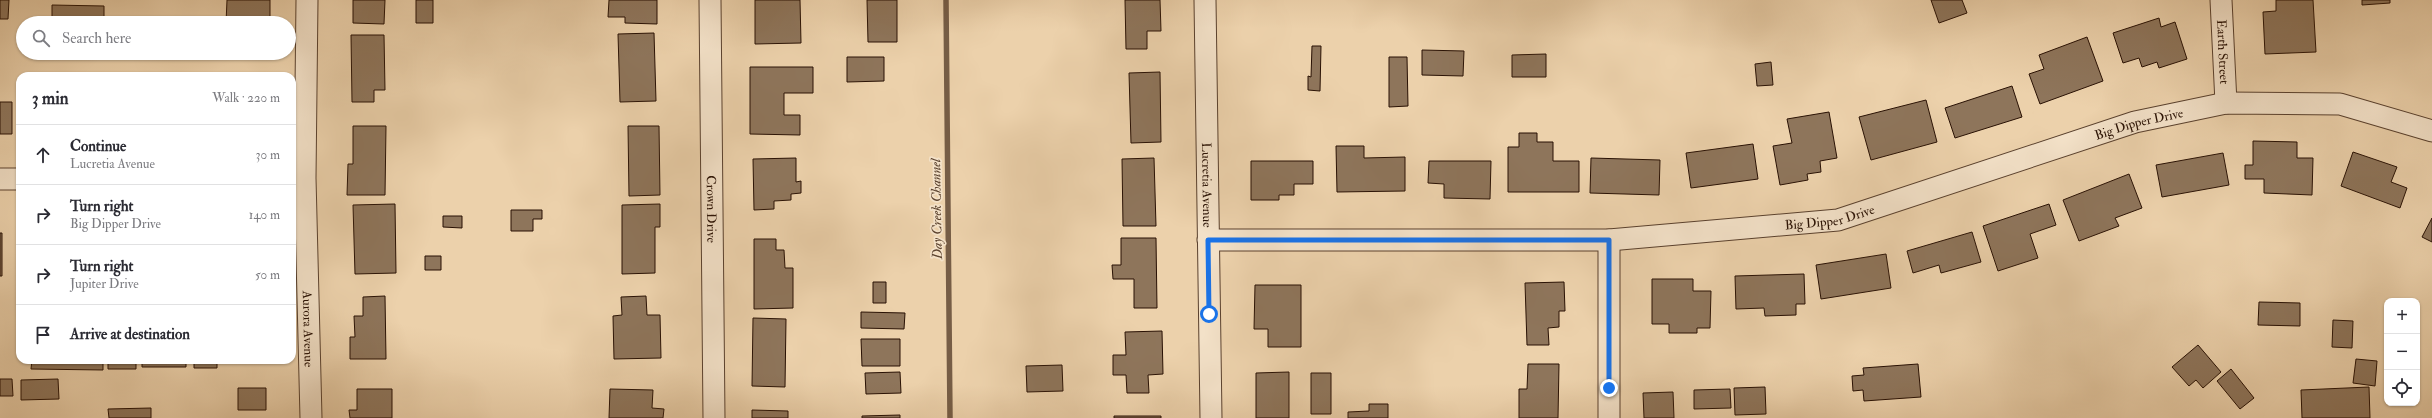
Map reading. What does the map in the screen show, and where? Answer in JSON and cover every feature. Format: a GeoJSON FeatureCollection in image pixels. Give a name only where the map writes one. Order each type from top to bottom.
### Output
{"type":"FeatureCollection","features":[{"type":"Feature","properties":{"kind":"street","name":"Aurora Avenue"},"geometry":{"type":"LineString","coordinates":[[307,0],[299,178],[311,418]]}},
{"type":"Feature","properties":{"kind":"street","name":"Crown Drive"},"geometry":{"type":"LineString","coordinates":[[710,0],[714,418]]}},
{"type":"Feature","properties":{"kind":"street","name":"Lucretia Avenue"},"geometry":{"type":"LineString","coordinates":[[1205,0],[1211,418]]}},
{"type":"Feature","properties":{"kind":"street","name":"Earth Street"},"geometry":{"type":"LineString","coordinates":[[2221,0],[2226,103]]}},
{"type":"Feature","properties":{"kind":"street","name":"Big Dipper Drive"},"geometry":{"type":"LineString","coordinates":[[1208,240],[1609,240],[1838,220],[2135,122],[2226,103],[2340,104],[2432,131]]}},
{"type":"Feature","properties":{"kind":"street"},"geometry":{"type":"LineString","coordinates":[[0,179],[16,179]]}},
{"type":"Feature","properties":{"kind":"street"},"geometry":{"type":"LineString","coordinates":[[1609,240],[1609,418]]}},
{"type":"Feature","properties":{"kind":"building"},"geometry":{"type":"Polygon","coordinates":[[[0,0],[9,0],[8,19],[0,19],[0,0]]]}},
{"type":"Feature","properties":{"kind":"building"},"geometry":{"type":"Polygon","coordinates":[[[227,0],[270,0],[270,16],[226,16],[227,0]]]}},
{"type":"Feature","properties":{"kind":"building"},"geometry":{"type":"Polygon","coordinates":[[[353,0],[385,0],[384,24],[353,23],[353,0]]]}},
{"type":"Feature","properties":{"kind":"building"},"geometry":{"type":"Polygon","coordinates":[[[416,0],[433,0],[433,23],[416,23],[416,0]]]}},
{"type":"Feature","properties":{"kind":"building"},"geometry":{"type":"Polygon","coordinates":[[[609,0],[657,0],[657,24],[625,23],[625,17],[608,17],[609,0]]]}},
{"type":"Feature","properties":{"kind":"building"},"geometry":{"type":"Polygon","coordinates":[[[755,0],[800,0],[801,43],[755,44],[755,0]]]}},
{"type":"Feature","properties":{"kind":"building"},"geometry":{"type":"Polygon","coordinates":[[[867,0],[897,0],[897,42],[868,42],[867,0]]]}},
{"type":"Feature","properties":{"kind":"building"},"geometry":{"type":"Polygon","coordinates":[[[1125,0],[1160,0],[1161,31],[1147,31],[1147,49],[1126,49],[1125,0]]]}},
{"type":"Feature","properties":{"kind":"building"},"geometry":{"type":"Polygon","coordinates":[[[1931,0],[1962,0],[1967,13],[1939,23],[1931,0]]]}},
{"type":"Feature","properties":{"kind":"building"},"geometry":{"type":"Polygon","coordinates":[[[2276,0],[2313,0],[2316,52],[2265,54],[2263,12],[2276,11],[2276,0]]]}},
{"type":"Feature","properties":{"kind":"building"},"geometry":{"type":"Polygon","coordinates":[[[2362,0],[2390,0],[2390,3],[2362,5],[2362,0]]]}},
{"type":"Feature","properties":{"kind":"building"},"geometry":{"type":"Polygon","coordinates":[[[52,5],[104,6],[104,16],[52,16],[52,5]]]}},
{"type":"Feature","properties":{"kind":"building"},"geometry":{"type":"Polygon","coordinates":[[[2159,18],[2161,27],[2175,22],[2187,59],[2159,68],[2157,62],[2142,67],[2139,58],[2123,63],[2113,33],[2159,18]]]}},
{"type":"Feature","properties":{"kind":"building"},"geometry":{"type":"Polygon","coordinates":[[[654,33],[656,101],[620,102],[618,34],[654,33]]]}},
{"type":"Feature","properties":{"kind":"building"},"geometry":{"type":"Polygon","coordinates":[[[351,35],[384,35],[385,90],[374,90],[374,102],[352,102],[351,35]]]}},
{"type":"Feature","properties":{"kind":"building"},"geometry":{"type":"Polygon","coordinates":[[[2087,37],[2103,81],[2040,104],[2029,74],[2044,69],[2039,55],[2087,37]]]}},
{"type":"Feature","properties":{"kind":"building"},"geometry":{"type":"Polygon","coordinates":[[[1312,46],[1321,46],[1320,91],[1308,90],[1308,76],[1311,77],[1312,46]]]}},
{"type":"Feature","properties":{"kind":"building"},"geometry":{"type":"Polygon","coordinates":[[[1422,50],[1464,51],[1463,76],[1422,75],[1422,50]]]}},
{"type":"Feature","properties":{"kind":"building"},"geometry":{"type":"Polygon","coordinates":[[[1546,54],[1546,77],[1512,77],[1512,55],[1546,54]]]}},
{"type":"Feature","properties":{"kind":"building"},"geometry":{"type":"Polygon","coordinates":[[[847,57],[884,57],[884,81],[847,82],[847,57]]]}},
{"type":"Feature","properties":{"kind":"building"},"geometry":{"type":"Polygon","coordinates":[[[1389,57],[1407,57],[1408,106],[1389,107],[1389,57]]]}},
{"type":"Feature","properties":{"kind":"building"},"geometry":{"type":"Polygon","coordinates":[[[1771,62],[1773,85],[1757,86],[1755,64],[1771,62]]]}},
{"type":"Feature","properties":{"kind":"building"},"geometry":{"type":"Polygon","coordinates":[[[750,67],[813,67],[813,93],[784,93],[784,115],[800,115],[800,135],[750,134],[750,67]]]}},
{"type":"Feature","properties":{"kind":"building"},"geometry":{"type":"Polygon","coordinates":[[[1160,72],[1161,142],[1131,143],[1129,73],[1160,72]]]}},
{"type":"Feature","properties":{"kind":"building"},"geometry":{"type":"Polygon","coordinates":[[[2012,86],[2022,117],[1955,138],[1945,108],[2012,86]]]}},
{"type":"Feature","properties":{"kind":"building"},"geometry":{"type":"Polygon","coordinates":[[[1926,100],[1937,142],[1871,160],[1859,117],[1926,100]]]}},
{"type":"Feature","properties":{"kind":"building"},"geometry":{"type":"Polygon","coordinates":[[[0,102],[12,102],[12,134],[0,134],[0,102]]]}},
{"type":"Feature","properties":{"kind":"building"},"geometry":{"type":"Polygon","coordinates":[[[1829,112],[1837,158],[1820,161],[1821,172],[1807,174],[1808,180],[1780,185],[1773,146],[1792,143],[1787,119],[1829,112]]]}},
{"type":"Feature","properties":{"kind":"building"},"geometry":{"type":"Polygon","coordinates":[[[353,126],[386,126],[385,195],[347,195],[348,164],[353,164],[353,126]]]}},
{"type":"Feature","properties":{"kind":"building"},"geometry":{"type":"Polygon","coordinates":[[[628,126],[659,126],[660,195],[629,196],[628,126]]]}},
{"type":"Feature","properties":{"kind":"building"},"geometry":{"type":"Polygon","coordinates":[[[1519,133],[1537,133],[1537,142],[1553,142],[1553,161],[1579,161],[1579,192],[1508,192],[1508,147],[1519,147],[1519,133]]]}},
{"type":"Feature","properties":{"kind":"building"},"geometry":{"type":"Polygon","coordinates":[[[2253,141],[2297,142],[2297,158],[2313,158],[2312,195],[2264,193],[2264,179],[2245,179],[2245,165],[2253,165],[2253,141]]]}},
{"type":"Feature","properties":{"kind":"building"},"geometry":{"type":"Polygon","coordinates":[[[1753,144],[1758,179],[1691,188],[1686,153],[1753,144]]]}},
{"type":"Feature","properties":{"kind":"building"},"geometry":{"type":"Polygon","coordinates":[[[1336,146],[1364,146],[1364,158],[1405,157],[1405,191],[1337,192],[1336,146]]]}},
{"type":"Feature","properties":{"kind":"building"},"geometry":{"type":"Polygon","coordinates":[[[2353,152],[2397,167],[2391,182],[2407,188],[2400,208],[2341,186],[2353,152]]]}},
{"type":"Feature","properties":{"kind":"building"},"geometry":{"type":"Polygon","coordinates":[[[2223,153],[2229,185],[2162,197],[2156,165],[2223,153]]]}},
{"type":"Feature","properties":{"kind":"building"},"geometry":{"type":"Polygon","coordinates":[[[796,158],[796,182],[801,181],[801,193],[791,194],[791,200],[774,201],[774,209],[754,210],[753,159],[796,158]]]}},
{"type":"Feature","properties":{"kind":"building"},"geometry":{"type":"Polygon","coordinates":[[[1154,158],[1156,226],[1123,226],[1122,159],[1154,158]]]}},
{"type":"Feature","properties":{"kind":"building"},"geometry":{"type":"Polygon","coordinates":[[[1591,158],[1660,160],[1659,195],[1590,193],[1591,158]]]}},
{"type":"Feature","properties":{"kind":"building"},"geometry":{"type":"Polygon","coordinates":[[[1251,161],[1313,161],[1313,184],[1294,184],[1294,195],[1279,195],[1279,200],[1251,200],[1251,161]]]}},
{"type":"Feature","properties":{"kind":"building"},"geometry":{"type":"Polygon","coordinates":[[[1429,161],[1491,161],[1490,199],[1444,198],[1444,184],[1428,183],[1429,161]]]}},
{"type":"Feature","properties":{"kind":"building"},"geometry":{"type":"Polygon","coordinates":[[[2129,174],[2142,208],[2115,218],[2119,226],[2079,241],[2063,200],[2129,174]]]}},
{"type":"Feature","properties":{"kind":"building"},"geometry":{"type":"Polygon","coordinates":[[[395,204],[396,273],[355,274],[353,205],[395,204]]]}},
{"type":"Feature","properties":{"kind":"building"},"geometry":{"type":"Polygon","coordinates":[[[660,204],[660,227],[655,227],[655,273],[622,274],[622,205],[660,204]]]}},
{"type":"Feature","properties":{"kind":"building"},"geometry":{"type":"Polygon","coordinates":[[[2049,204],[2056,225],[2030,234],[2038,258],[1998,271],[1983,226],[2049,204]]]}},
{"type":"Feature","properties":{"kind":"building"},"geometry":{"type":"Polygon","coordinates":[[[511,210],[542,210],[542,219],[533,219],[533,231],[511,231],[511,210]]]}},
{"type":"Feature","properties":{"kind":"building"},"geometry":{"type":"Polygon","coordinates":[[[443,216],[462,216],[462,228],[443,227],[443,216]]]}},
{"type":"Feature","properties":{"kind":"building"},"geometry":{"type":"Polygon","coordinates":[[[2432,218],[2432,242],[2422,237],[2432,218]]]}},
{"type":"Feature","properties":{"kind":"building"},"geometry":{"type":"Polygon","coordinates":[[[1972,232],[1981,262],[1941,273],[1939,265],[1913,273],[1907,251],[1972,232]]]}},
{"type":"Feature","properties":{"kind":"building"},"geometry":{"type":"Polygon","coordinates":[[[0,233],[2,233],[2,276],[0,276],[0,233]]]}},
{"type":"Feature","properties":{"kind":"building"},"geometry":{"type":"Polygon","coordinates":[[[1121,238],[1156,238],[1157,308],[1134,308],[1134,279],[1113,279],[1112,265],[1121,265],[1121,238]]]}},
{"type":"Feature","properties":{"kind":"building"},"geometry":{"type":"Polygon","coordinates":[[[754,239],[776,239],[776,250],[784,250],[785,268],[793,268],[793,308],[754,309],[754,239]]]}},
{"type":"Feature","properties":{"kind":"building"},"geometry":{"type":"Polygon","coordinates":[[[1886,254],[1891,288],[1821,299],[1816,265],[1886,254]]]}},
{"type":"Feature","properties":{"kind":"building"},"geometry":{"type":"Polygon","coordinates":[[[425,256],[441,256],[441,270],[425,270],[425,256]]]}},
{"type":"Feature","properties":{"kind":"building"},"geometry":{"type":"Polygon","coordinates":[[[1804,274],[1805,304],[1796,304],[1796,315],[1765,316],[1764,308],[1736,309],[1735,276],[1804,274]]]}},
{"type":"Feature","properties":{"kind":"building"},"geometry":{"type":"Polygon","coordinates":[[[1652,279],[1693,279],[1693,291],[1711,291],[1710,328],[1697,328],[1697,333],[1669,333],[1669,324],[1652,324],[1652,279]]]}},
{"type":"Feature","properties":{"kind":"building"},"geometry":{"type":"Polygon","coordinates":[[[873,282],[886,282],[886,303],[873,303],[873,282]]]}},
{"type":"Feature","properties":{"kind":"building"},"geometry":{"type":"Polygon","coordinates":[[[1564,282],[1565,311],[1559,311],[1559,327],[1548,328],[1549,345],[1527,345],[1525,283],[1564,282]]]}},
{"type":"Feature","properties":{"kind":"building"},"geometry":{"type":"Polygon","coordinates":[[[1255,285],[1301,285],[1301,347],[1268,347],[1268,329],[1254,329],[1255,285]]]}},
{"type":"Feature","properties":{"kind":"building"},"geometry":{"type":"Polygon","coordinates":[[[385,296],[386,359],[350,359],[350,337],[355,337],[354,316],[363,316],[363,297],[385,296]]]}},
{"type":"Feature","properties":{"kind":"building"},"geometry":{"type":"Polygon","coordinates":[[[646,296],[647,315],[660,315],[661,358],[614,359],[613,316],[622,315],[621,297],[646,296]]]}},
{"type":"Feature","properties":{"kind":"building"},"geometry":{"type":"Polygon","coordinates":[[[2259,302],[2300,303],[2300,326],[2258,325],[2259,302]]]}},
{"type":"Feature","properties":{"kind":"building"},"geometry":{"type":"Polygon","coordinates":[[[861,312],[905,313],[904,329],[861,328],[861,312]]]}},
{"type":"Feature","properties":{"kind":"building"},"geometry":{"type":"Polygon","coordinates":[[[753,318],[786,319],[785,387],[752,386],[753,318]]]}},
{"type":"Feature","properties":{"kind":"building"},"geometry":{"type":"Polygon","coordinates":[[[2333,320],[2353,321],[2352,348],[2332,347],[2333,320]]]}},
{"type":"Feature","properties":{"kind":"building"},"geometry":{"type":"Polygon","coordinates":[[[1162,331],[1163,374],[1148,375],[1149,393],[1127,393],[1126,375],[1113,375],[1113,355],[1126,355],[1125,332],[1162,331]]]}},
{"type":"Feature","properties":{"kind":"building"},"geometry":{"type":"Polygon","coordinates":[[[861,339],[900,339],[900,366],[862,366],[861,339]]]}},
{"type":"Feature","properties":{"kind":"building"},"geometry":{"type":"Polygon","coordinates":[[[2198,345],[2221,372],[2203,388],[2196,380],[2189,386],[2172,367],[2198,345]]]}},
{"type":"Feature","properties":{"kind":"building"},"geometry":{"type":"Polygon","coordinates":[[[2356,359],[2377,361],[2375,386],[2353,383],[2356,359]]]}},
{"type":"Feature","properties":{"kind":"building"},"geometry":{"type":"Polygon","coordinates":[[[32,364],[103,364],[103,370],[31,369],[32,364]]]}},
{"type":"Feature","properties":{"kind":"building"},"geometry":{"type":"Polygon","coordinates":[[[108,364],[136,364],[136,369],[108,369],[108,364]]]}},
{"type":"Feature","properties":{"kind":"building"},"geometry":{"type":"Polygon","coordinates":[[[142,364],[186,364],[186,367],[142,367],[142,364]]]}},
{"type":"Feature","properties":{"kind":"building"},"geometry":{"type":"Polygon","coordinates":[[[194,364],[217,364],[217,368],[194,368],[194,364]]]}},
{"type":"Feature","properties":{"kind":"building"},"geometry":{"type":"Polygon","coordinates":[[[1528,364],[1559,364],[1558,418],[1519,418],[1519,389],[1527,389],[1528,364]]]}},
{"type":"Feature","properties":{"kind":"building"},"geometry":{"type":"Polygon","coordinates":[[[1918,364],[1921,397],[1864,401],[1863,390],[1853,391],[1852,376],[1864,375],[1863,368],[1918,364]]]}},
{"type":"Feature","properties":{"kind":"building"},"geometry":{"type":"Polygon","coordinates":[[[1062,365],[1063,391],[1027,392],[1026,366],[1062,365]]]}},
{"type":"Feature","properties":{"kind":"building"},"geometry":{"type":"Polygon","coordinates":[[[2231,369],[2254,398],[2240,409],[2217,381],[2231,369]]]}},
{"type":"Feature","properties":{"kind":"building"},"geometry":{"type":"Polygon","coordinates":[[[900,372],[901,393],[866,394],[865,373],[900,372]]]}},
{"type":"Feature","properties":{"kind":"building"},"geometry":{"type":"Polygon","coordinates":[[[1289,372],[1289,418],[1256,418],[1256,373],[1289,372]]]}},
{"type":"Feature","properties":{"kind":"building"},"geometry":{"type":"Polygon","coordinates":[[[1311,373],[1331,373],[1331,414],[1311,414],[1311,373]]]}},
{"type":"Feature","properties":{"kind":"building"},"geometry":{"type":"Polygon","coordinates":[[[0,379],[12,379],[13,396],[0,396],[0,379]]]}},
{"type":"Feature","properties":{"kind":"building"},"geometry":{"type":"Polygon","coordinates":[[[58,379],[59,399],[21,400],[21,380],[58,379]]]}},
{"type":"Feature","properties":{"kind":"building"},"geometry":{"type":"Polygon","coordinates":[[[1765,387],[1766,414],[1735,415],[1734,388],[1765,387]]]}},
{"type":"Feature","properties":{"kind":"building"},"geometry":{"type":"Polygon","coordinates":[[[2369,387],[2370,418],[2302,418],[2301,390],[2369,387]]]}},
{"type":"Feature","properties":{"kind":"building"},"geometry":{"type":"Polygon","coordinates":[[[238,388],[266,388],[266,410],[238,410],[238,388]]]}},
{"type":"Feature","properties":{"kind":"building"},"geometry":{"type":"Polygon","coordinates":[[[357,389],[392,389],[392,418],[350,418],[349,410],[357,410],[357,389]]]}},
{"type":"Feature","properties":{"kind":"building"},"geometry":{"type":"Polygon","coordinates":[[[610,389],[653,390],[652,408],[664,409],[663,418],[609,418],[610,389]]]}},
{"type":"Feature","properties":{"kind":"building"},"geometry":{"type":"Polygon","coordinates":[[[1730,389],[1731,408],[1694,409],[1694,390],[1730,389]]]}},
{"type":"Feature","properties":{"kind":"building"},"geometry":{"type":"Polygon","coordinates":[[[1673,392],[1674,418],[1644,418],[1643,393],[1673,392]]]}},
{"type":"Feature","properties":{"kind":"building"},"geometry":{"type":"Polygon","coordinates":[[[1369,404],[1388,404],[1388,418],[1348,418],[1348,412],[1369,411],[1369,404]]]}},
{"type":"Feature","properties":{"kind":"building"},"geometry":{"type":"Polygon","coordinates":[[[151,408],[151,418],[109,418],[108,409],[151,408]]]}},
{"type":"Feature","properties":{"kind":"building"},"geometry":{"type":"Polygon","coordinates":[[[752,410],[788,411],[788,418],[752,418],[752,410]]]}},
{"type":"Feature","properties":{"kind":"building"},"geometry":{"type":"Polygon","coordinates":[[[900,415],[900,418],[862,418],[862,416],[900,415]]]}},
{"type":"Feature","properties":{"kind":"building"},"geometry":{"type":"Polygon","coordinates":[[[1114,416],[1161,416],[1161,418],[1114,418],[1114,416]]]}},
{"type":"Feature","properties":{"kind":"waterway","name":"Day Creek Channel"},"geometry":{"type":"LineString","coordinates":[[946,0],[950,418]]}},
{"type":"Feature","properties":{"kind":"route"},"geometry":{"type":"LineString","coordinates":[[1209,314],[1208,240],[1609,240],[1609,388]]}}]}
